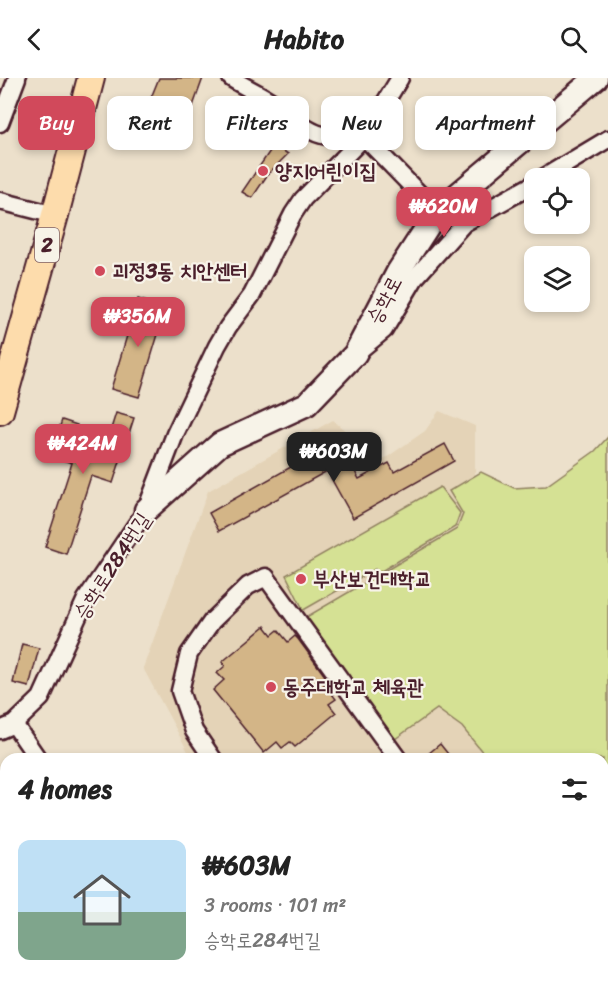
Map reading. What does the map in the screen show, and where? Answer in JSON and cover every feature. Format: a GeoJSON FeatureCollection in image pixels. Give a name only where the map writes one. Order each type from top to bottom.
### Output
{"type":"FeatureCollection","features":[{"type":"Feature","properties":{"kind":"main road","name":"2"},"geometry":{"type":"LineString","coordinates":[[0,411],[91,78]]}},
{"type":"Feature","properties":{"kind":"street"},"geometry":{"type":"LineString","coordinates":[[0,123],[16,78]]}},
{"type":"Feature","properties":{"kind":"street"},"geometry":{"type":"LineString","coordinates":[[231,78],[321,134]]}},
{"type":"Feature","properties":{"kind":"street"},"geometry":{"type":"LineString","coordinates":[[389,96],[400,78]]}},
{"type":"Feature","properties":{"kind":"street","name":"승학로"},"geometry":{"type":"LineString","coordinates":[[307,404],[356,354],[398,272],[437,212],[596,78]]}},
{"type":"Feature","properties":{"kind":"street"},"geometry":{"type":"LineString","coordinates":[[560,168],[608,140]]}},
{"type":"Feature","properties":{"kind":"street"},"geometry":{"type":"LineString","coordinates":[[146,510],[175,434],[217,346],[252,295],[303,199],[351,150]]}},
{"type":"Feature","properties":{"kind":"street"},"geometry":{"type":"LineString","coordinates":[[377,150],[437,212]]}},
{"type":"Feature","properties":{"kind":"street"},"geometry":{"type":"LineString","coordinates":[[356,354],[384,330],[416,278],[464,223],[524,190]]}},
{"type":"Feature","properties":{"kind":"street"},"geometry":{"type":"LineString","coordinates":[[0,201],[55,215]]}},
{"type":"Feature","properties":{"kind":"street","name":"승학로284번길"},"geometry":{"type":"LineString","coordinates":[[7,727],[41,698],[86,599],[146,510],[220,444],[307,404]]}},
{"type":"Feature","properties":{"kind":"street"},"geometry":{"type":"LineString","coordinates":[[209,753],[194,731],[180,692],[189,654],[212,621],[248,586],[266,577],[394,753]]}},
{"type":"Feature","properties":{"kind":"street"},"geometry":{"type":"LineString","coordinates":[[7,727],[32,753]]}},
{"type":"Feature","properties":{"kind":"shaded area","name":"부산보건대학교"},"geometry":{"type":"Polygon","coordinates":[[[439,411],[475,426],[475,550],[522,753],[189,753],[143,668],[208,491],[333,420],[380,462],[425,431],[439,411]]]}},
{"type":"Feature","properties":{"kind":"green space"},"geometry":{"type":"Polygon","coordinates":[[[608,437],[608,753],[483,753],[462,727],[437,709],[395,739],[303,619],[457,529],[463,514],[449,491],[481,472],[514,488],[546,486],[595,451],[608,437]]]}},
{"type":"Feature","properties":{"kind":"green space"},"geometry":{"type":"Polygon","coordinates":[[[440,487],[460,513],[455,527],[378,573],[375,569],[300,612],[302,607],[286,575],[440,487]]]}},
{"type":"Feature","properties":{"kind":"building"},"geometry":{"type":"Polygon","coordinates":[[[159,78],[203,78],[193,106],[193,96],[152,96],[159,78]]]}},
{"type":"Feature","properties":{"kind":"building"},"geometry":{"type":"Polygon","coordinates":[[[271,150],[282,150],[288,154],[268,174],[252,198],[242,192],[271,150]]]}},
{"type":"Feature","properties":{"kind":"building"},"geometry":{"type":"Polygon","coordinates":[[[138,299],[166,308],[139,397],[111,389],[138,299]]]}},
{"type":"Feature","properties":{"kind":"building"},"geometry":{"type":"Polygon","coordinates":[[[116,413],[134,418],[113,483],[91,476],[66,554],[45,547],[72,463],[50,456],[62,420],[77,425],[71,445],[103,454],[116,413]]]}},
{"type":"Feature","properties":{"kind":"building"},"geometry":{"type":"Polygon","coordinates":[[[445,444],[454,461],[353,518],[327,471],[219,531],[209,513],[330,445],[337,457],[345,453],[359,479],[389,463],[394,472],[445,444]]]}},
{"type":"Feature","properties":{"kind":"building","name":"동주대학교 체육관"},"geometry":{"type":"Polygon","coordinates":[[[265,626],[272,635],[278,630],[288,642],[295,636],[298,639],[328,680],[324,684],[336,699],[329,704],[336,713],[295,747],[290,742],[282,748],[277,742],[264,753],[213,690],[224,680],[217,673],[225,666],[222,662],[265,626]]]}},
{"type":"Feature","properties":{"kind":"building"},"geometry":{"type":"Polygon","coordinates":[[[22,644],[39,648],[29,687],[13,683],[22,644]]]}},
{"type":"Feature","properties":{"kind":"building"},"geometry":{"type":"Polygon","coordinates":[[[440,744],[447,753],[429,753],[440,744]]]}},
{"type":"Feature","properties":{"kind":"place","name":"양지어린이집"},"geometry":{"type":"Point","coordinates":[263,171]}},
{"type":"Feature","properties":{"kind":"place","name":"괴정3동 치안센터"},"geometry":{"type":"Point","coordinates":[100,271]}},
{"type":"Feature","properties":{"kind":"place","name":"부산보건대학교"},"geometry":{"type":"Point","coordinates":[301,579]}},
{"type":"Feature","properties":{"kind":"place","name":"동주대학교 체육관"},"geometry":{"type":"Point","coordinates":[271,687]}}]}
